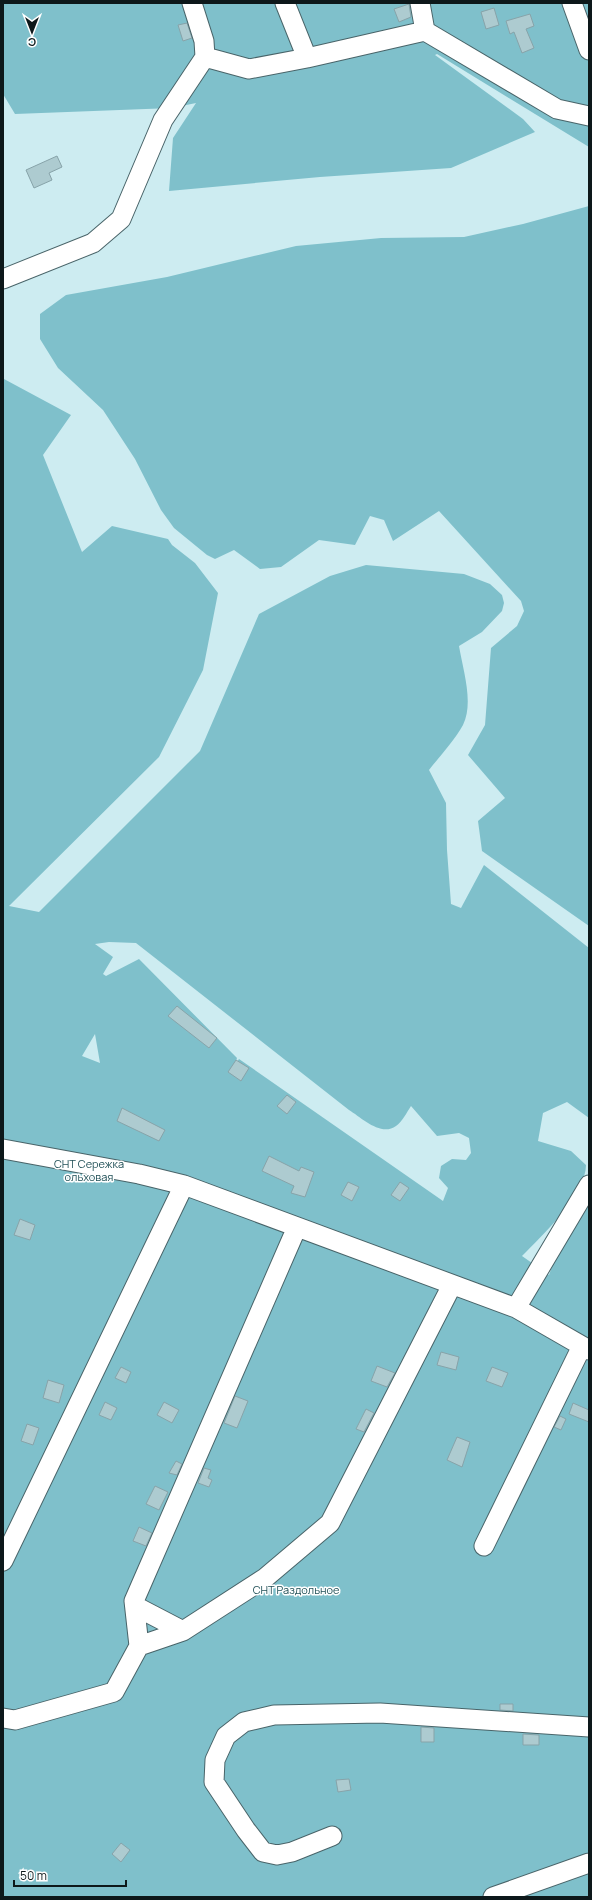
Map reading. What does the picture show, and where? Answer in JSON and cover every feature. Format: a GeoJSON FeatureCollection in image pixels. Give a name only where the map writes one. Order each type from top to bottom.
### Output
{"type":"FeatureCollection","features":[{"type":"Feature","properties":{"kind":"lane"},"geometry":{"type":"LineString","coordinates":[[3,279],[93,243],[120,219],[163,120],[204,57],[204,41],[192,3]]}},
{"type":"Feature","properties":{"kind":"lane"},"geometry":{"type":"LineString","coordinates":[[286,3],[307,58]]}},
{"type":"Feature","properties":{"kind":"lane"},"geometry":{"type":"LineString","coordinates":[[420,3],[425,31]]}},
{"type":"Feature","properties":{"kind":"lane"},"geometry":{"type":"LineString","coordinates":[[572,3],[589,50]]}},
{"type":"Feature","properties":{"kind":"lane"},"geometry":{"type":"LineString","coordinates":[[204,57],[249,69],[307,58],[425,31],[557,109],[589,116]]}},
{"type":"Feature","properties":{"kind":"lane"},"geometry":{"type":"LineString","coordinates":[[3,1149],[139,1174],[184,1185],[516,1308],[585,1348],[484,1546]]}},
{"type":"Feature","properties":{"kind":"lane"},"geometry":{"type":"LineString","coordinates":[[3,1561],[184,1185]]}},
{"type":"Feature","properties":{"kind":"lane"},"geometry":{"type":"LineString","coordinates":[[516,1308],[589,1185]]}},
{"type":"Feature","properties":{"kind":"lane"},"geometry":{"type":"LineString","coordinates":[[3,1718],[16,1720],[114,1692],[139,1646],[134,1601],[297,1227]]}},
{"type":"Feature","properties":{"kind":"lane"},"geometry":{"type":"LineString","coordinates":[[139,1646],[183,1631],[265,1578],[330,1523],[452,1284]]}},
{"type":"Feature","properties":{"kind":"lane"},"geometry":{"type":"LineString","coordinates":[[135,1606],[183,1631]]}},
{"type":"Feature","properties":{"kind":"lane"},"geometry":{"type":"LineString","coordinates":[[332,1836],[292,1852],[277,1855],[263,1852],[246,1830],[214,1782],[215,1760],[226,1736],[244,1722],[274,1715],[380,1713],[502,1723],[589,1727]]}},
{"type":"Feature","properties":{"kind":"lane"},"geometry":{"type":"LineString","coordinates":[[493,1897],[589,1863]]}},
{"type":"Feature","properties":{"kind":"green space"},"geometry":{"type":"Polygon","coordinates":[[[3,3],[589,3],[589,147],[437,54],[435,55],[523,119],[535,132],[451,168],[320,177],[169,191],[173,138],[196,103],[172,108],[15,114],[3,94],[3,3]]]}},
{"type":"Feature","properties":{"kind":"green space"},"geometry":{"type":"Polygon","coordinates":[[[589,206],[589,926],[482,851],[478,821],[505,798],[468,755],[485,725],[491,648],[517,626],[524,611],[521,601],[439,511],[393,541],[384,520],[370,516],[355,545],[319,540],[281,567],[260,569],[234,550],[215,559],[207,555],[174,528],[161,510],[135,459],[103,410],[58,368],[40,339],[40,314],[66,295],[167,277],[296,246],[381,238],[464,237],[523,224],[589,206]]]}},
{"type":"Feature","properties":{"kind":"green space"},"geometry":{"type":"Polygon","coordinates":[[[3,373],[4,379],[71,415],[43,455],[82,552],[112,526],[168,539],[172,545],[195,563],[218,593],[203,670],[159,757],[9,906],[39,912],[200,751],[259,614],[330,576],[366,565],[464,574],[490,584],[502,595],[504,603],[502,611],[482,632],[459,646],[467,686],[468,707],[466,716],[456,737],[429,770],[446,803],[447,850],[451,904],[461,908],[484,865],[589,948],[589,1118],[567,1102],[543,1113],[538,1141],[571,1151],[586,1165],[584,1176],[579,1189],[571,1202],[551,1227],[522,1256],[549,1275],[558,1249],[589,1203],[589,1897],[3,1897],[3,373]],[[109,942],[95,944],[113,957],[103,974],[106,976],[139,959],[237,1058],[234,1066],[239,1059],[443,1201],[448,1188],[439,1178],[441,1166],[452,1159],[466,1160],[471,1153],[469,1138],[459,1133],[437,1136],[411,1106],[398,1124],[390,1129],[378,1128],[372,1125],[349,1110],[136,943],[109,942]],[[95,1034],[82,1056],[100,1063],[95,1034]]]}},
{"type":"Feature","properties":{"kind":"building"},"geometry":{"type":"Polygon","coordinates":[[[409,4],[411,17],[399,22],[394,9],[409,4]]]}},
{"type":"Feature","properties":{"kind":"building"},"geometry":{"type":"Polygon","coordinates":[[[494,8],[499,25],[486,29],[481,12],[494,8]]]}},
{"type":"Feature","properties":{"kind":"building"},"geometry":{"type":"Polygon","coordinates":[[[530,14],[534,26],[526,29],[534,48],[522,53],[514,32],[510,34],[506,21],[530,14]]]}},
{"type":"Feature","properties":{"kind":"building"},"geometry":{"type":"Polygon","coordinates":[[[187,23],[192,38],[183,41],[178,25],[187,23]]]}},
{"type":"Feature","properties":{"kind":"building"},"geometry":{"type":"Polygon","coordinates":[[[57,156],[62,167],[49,173],[52,180],[34,188],[26,170],[57,156]]]}},
{"type":"Feature","properties":{"kind":"building"},"geometry":{"type":"Polygon","coordinates":[[[177,1006],[217,1038],[209,1048],[168,1016],[177,1006]]]}},
{"type":"Feature","properties":{"kind":"building"},"geometry":{"type":"Polygon","coordinates":[[[236,1060],[249,1068],[241,1081],[228,1072],[236,1060]]]}},
{"type":"Feature","properties":{"kind":"building"},"geometry":{"type":"Polygon","coordinates":[[[287,1095],[296,1102],[287,1114],[277,1106],[287,1095]]]}},
{"type":"Feature","properties":{"kind":"building"},"geometry":{"type":"Polygon","coordinates":[[[122,1108],[165,1130],[159,1141],[117,1121],[122,1108]]]}},
{"type":"Feature","properties":{"kind":"building"},"geometry":{"type":"Polygon","coordinates":[[[269,1156],[299,1171],[301,1167],[314,1172],[305,1197],[291,1193],[294,1186],[262,1171],[269,1156]]]}},
{"type":"Feature","properties":{"kind":"building"},"geometry":{"type":"Polygon","coordinates":[[[348,1182],[359,1187],[352,1201],[341,1195],[348,1182]]]}},
{"type":"Feature","properties":{"kind":"building"},"geometry":{"type":"Polygon","coordinates":[[[400,1182],[409,1188],[400,1201],[391,1195],[400,1182]]]}},
{"type":"Feature","properties":{"kind":"building"},"geometry":{"type":"Polygon","coordinates":[[[20,1219],[35,1225],[30,1240],[14,1235],[20,1219]]]}},
{"type":"Feature","properties":{"kind":"building"},"geometry":{"type":"Polygon","coordinates":[[[441,1352],[459,1357],[456,1370],[437,1365],[441,1352]]]}},
{"type":"Feature","properties":{"kind":"building"},"geometry":{"type":"Polygon","coordinates":[[[377,1366],[395,1373],[387,1387],[371,1381],[377,1366]]]}},
{"type":"Feature","properties":{"kind":"building"},"geometry":{"type":"Polygon","coordinates":[[[121,1367],[131,1372],[126,1383],[115,1378],[121,1367]]]}},
{"type":"Feature","properties":{"kind":"building"},"geometry":{"type":"Polygon","coordinates":[[[492,1367],[508,1373],[502,1387],[486,1381],[492,1367]]]}},
{"type":"Feature","properties":{"kind":"building"},"geometry":{"type":"Polygon","coordinates":[[[48,1380],[64,1385],[59,1403],[43,1398],[48,1380]]]}},
{"type":"Feature","properties":{"kind":"building"},"geometry":{"type":"Polygon","coordinates":[[[235,1396],[248,1401],[237,1428],[224,1423],[235,1396]]]}},
{"type":"Feature","properties":{"kind":"building"},"geometry":{"type":"Polygon","coordinates":[[[105,1402],[117,1408],[111,1420],[99,1415],[105,1402]]]}},
{"type":"Feature","properties":{"kind":"building"},"geometry":{"type":"Polygon","coordinates":[[[164,1402],[179,1410],[172,1423],[157,1415],[164,1402]]]}},
{"type":"Feature","properties":{"kind":"building"},"geometry":{"type":"Polygon","coordinates":[[[573,1403],[589,1410],[589,1422],[569,1414],[573,1403]]]}},
{"type":"Feature","properties":{"kind":"building"},"geometry":{"type":"Polygon","coordinates":[[[366,1409],[374,1413],[364,1432],[356,1429],[366,1409]]]}},
{"type":"Feature","properties":{"kind":"building"},"geometry":{"type":"Polygon","coordinates":[[[560,1416],[566,1419],[561,1430],[554,1427],[560,1416]]]}},
{"type":"Feature","properties":{"kind":"building"},"geometry":{"type":"Polygon","coordinates":[[[27,1424],[39,1428],[33,1445],[21,1441],[27,1424]]]}},
{"type":"Feature","properties":{"kind":"building"},"geometry":{"type":"Polygon","coordinates":[[[457,1437],[470,1442],[462,1467],[447,1460],[457,1437]]]}},
{"type":"Feature","properties":{"kind":"building"},"geometry":{"type":"Polygon","coordinates":[[[176,1461],[182,1464],[177,1475],[169,1473],[176,1461]]]}},
{"type":"Feature","properties":{"kind":"building"},"geometry":{"type":"Polygon","coordinates":[[[204,1468],[211,1470],[208,1478],[212,1480],[209,1487],[198,1483],[204,1468]]]}},
{"type":"Feature","properties":{"kind":"building"},"geometry":{"type":"Polygon","coordinates":[[[155,1486],[168,1492],[159,1510],[146,1504],[155,1486]]]}},
{"type":"Feature","properties":{"kind":"building"},"geometry":{"type":"Polygon","coordinates":[[[139,1527],[152,1533],[146,1546],[133,1541],[139,1527]]]}},
{"type":"Feature","properties":{"kind":"building"},"geometry":{"type":"Polygon","coordinates":[[[500,1704],[513,1704],[513,1711],[500,1710],[500,1704]]]}},
{"type":"Feature","properties":{"kind":"building"},"geometry":{"type":"Polygon","coordinates":[[[421,1727],[434,1728],[434,1742],[421,1742],[421,1727]]]}},
{"type":"Feature","properties":{"kind":"building"},"geometry":{"type":"Polygon","coordinates":[[[523,1734],[539,1735],[539,1745],[523,1745],[523,1734]]]}},
{"type":"Feature","properties":{"kind":"building"},"geometry":{"type":"Polygon","coordinates":[[[349,1779],[351,1790],[338,1792],[336,1780],[349,1779]]]}},
{"type":"Feature","properties":{"kind":"building"},"geometry":{"type":"Polygon","coordinates":[[[121,1843],[130,1850],[121,1862],[112,1854],[121,1843]]]}},
{"type":"Feature","properties":{"kind":"park label","name":"СНТ Сережка ольховая"},"geometry":{"type":"Point","coordinates":[89,1169]}},
{"type":"Feature","properties":{"kind":"park label","name":"СНТ Раздольное"},"geometry":{"type":"Point","coordinates":[296,1589]}}]}
